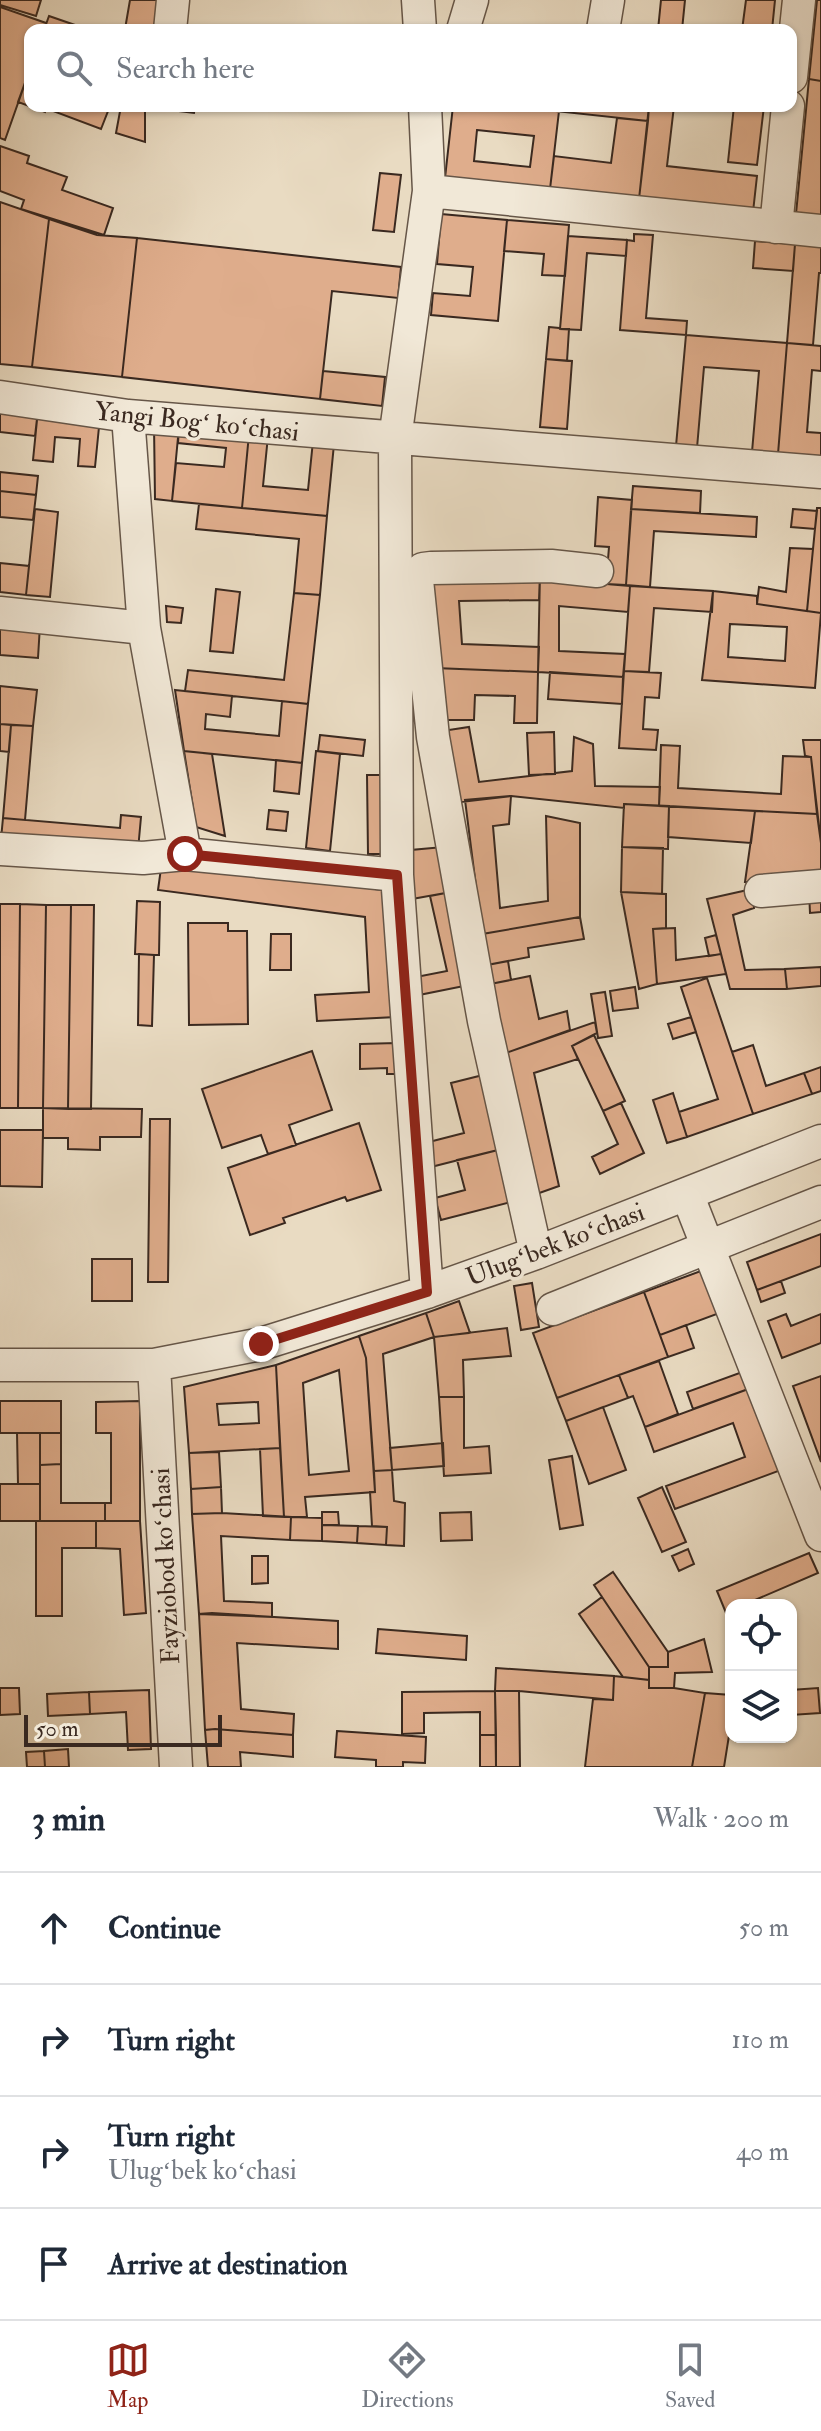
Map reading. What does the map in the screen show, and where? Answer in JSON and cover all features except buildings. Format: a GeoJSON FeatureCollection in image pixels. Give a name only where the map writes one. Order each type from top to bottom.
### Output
{"type":"FeatureCollection","features":[{"type":"Feature","properties":{"kind":"street"},"geometry":{"type":"LineString","coordinates":[[171,24],[173,0]]}},
{"type":"Feature","properties":{"kind":"street"},"geometry":{"type":"LineString","coordinates":[[418,0],[420,24]]}},
{"type":"Feature","properties":{"kind":"street"},"geometry":{"type":"LineString","coordinates":[[465,24],[472,0]]}},
{"type":"Feature","properties":{"kind":"street"},"geometry":{"type":"LineString","coordinates":[[604,24],[608,0]]}},
{"type":"Feature","properties":{"kind":"street"},"geometry":{"type":"LineString","coordinates":[[797,24],[799,0]]}},
{"type":"Feature","properties":{"kind":"street"},"geometry":{"type":"LineString","coordinates":[[425,112],[429,191],[395,439],[397,875],[427,1292]]}},
{"type":"Feature","properties":{"kind":"street"},"geometry":{"type":"LineString","coordinates":[[776,227],[787,112]]}},
{"type":"Feature","properties":{"kind":"street"},"geometry":{"type":"LineString","coordinates":[[429,191],[821,231]]}},
{"type":"Feature","properties":{"kind":"street","name":"Yangi Bogʻ koʻchasi"},"geometry":{"type":"LineString","coordinates":[[0,397],[128,416],[821,472]]}},
{"type":"Feature","properties":{"kind":"street"},"geometry":{"type":"LineString","coordinates":[[128,416],[144,628],[185,854]]}},
{"type":"Feature","properties":{"kind":"street"},"geometry":{"type":"LineString","coordinates":[[536,1253],[484,1021],[433,737],[417,580],[423,569],[431,568],[551,566],[597,571]]}},
{"type":"Feature","properties":{"kind":"street"},"geometry":{"type":"LineString","coordinates":[[0,613],[144,628]]}},
{"type":"Feature","properties":{"kind":"street"},"geometry":{"type":"LineString","coordinates":[[0,849],[143,858],[185,854],[397,875]]}},
{"type":"Feature","properties":{"kind":"street"},"geometry":{"type":"LineString","coordinates":[[761,891],[821,886]]}},
{"type":"Feature","properties":{"kind":"street","name":"Ulugʻbek koʻchasi"},"geometry":{"type":"LineString","coordinates":[[0,1365],[154,1365],[261,1344],[427,1292],[536,1253],[821,1141]]}},
{"type":"Feature","properties":{"kind":"street"},"geometry":{"type":"LineString","coordinates":[[687,1194],[821,1535]]}},
{"type":"Feature","properties":{"kind":"street"},"geometry":{"type":"LineString","coordinates":[[553,1309],[821,1202]]}},
{"type":"Feature","properties":{"kind":"street","name":"Fayziobod koʻchasi"},"geometry":{"type":"LineString","coordinates":[[154,1365],[176,1767]]}},
{"type":"Feature","properties":{"kind":"route"},"geometry":{"type":"LineString","coordinates":[[185,854],[397,875],[427,1292],[261,1344]]}}]}
